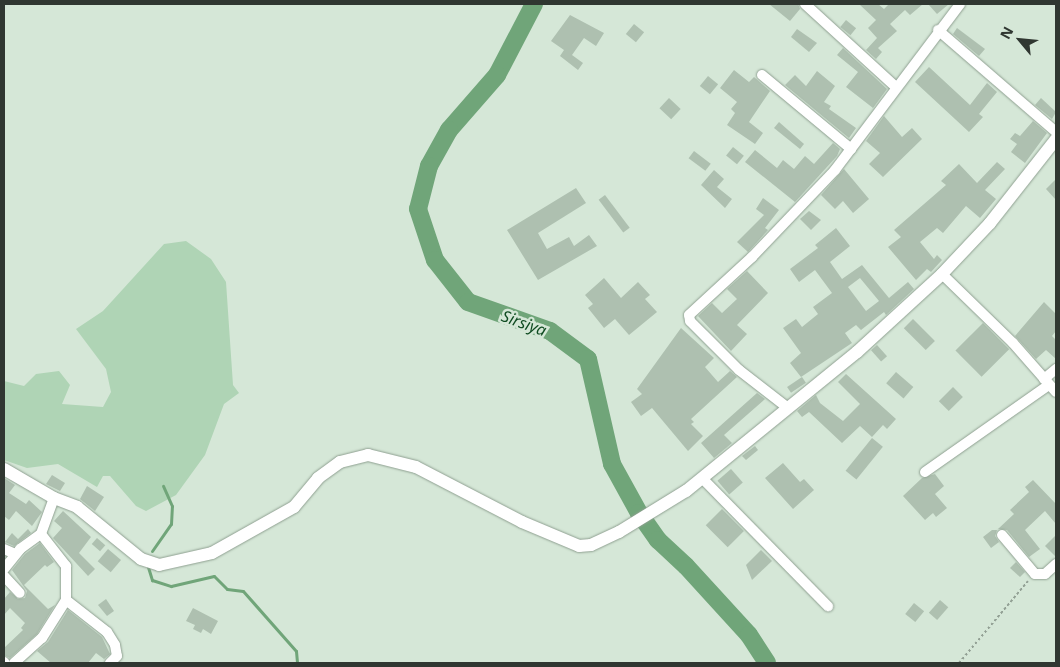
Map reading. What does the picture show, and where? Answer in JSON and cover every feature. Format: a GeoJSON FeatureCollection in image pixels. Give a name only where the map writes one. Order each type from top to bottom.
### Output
{"type":"FeatureCollection","features":[{"type":"Feature","properties":{"kind":"street"},"geometry":{"type":"LineString","coordinates":[[804,4],[896,86]]}},
{"type":"Feature","properties":{"kind":"street"},"geometry":{"type":"LineString","coordinates":[[788,408],[739,370],[690,321],[689,315],[759,250],[814,194],[851,149],[938,30],[960,4]]}},
{"type":"Feature","properties":{"kind":"street"},"geometry":{"type":"LineString","coordinates":[[938,30],[1056,132]]}},
{"type":"Feature","properties":{"kind":"street"},"geometry":{"type":"LineString","coordinates":[[762,75],[851,149]]}},
{"type":"Feature","properties":{"kind":"street"},"geometry":{"type":"LineString","coordinates":[[4,469],[54,498],[77,507],[141,559],[159,565],[212,553],[294,507],[318,478],[340,462],[368,455],[416,467],[522,522],[579,546],[591,545],[619,532],[686,491],[857,352],[942,274],[990,223],[1056,139]]}},
{"type":"Feature","properties":{"kind":"street"},"geometry":{"type":"LineString","coordinates":[[942,274],[1007,336],[1050,385]]}},
{"type":"Feature","properties":{"kind":"street"},"geometry":{"type":"LineString","coordinates":[[925,472],[1050,385],[1056,369]]}},
{"type":"Feature","properties":{"kind":"street"},"geometry":{"type":"LineString","coordinates":[[702,478],[828,606]]}},
{"type":"Feature","properties":{"kind":"street"},"geometry":{"type":"LineString","coordinates":[[4,569],[15,554],[41,534],[54,498]]}},
{"type":"Feature","properties":{"kind":"street"},"geometry":{"type":"LineString","coordinates":[[14,663],[42,638],[66,600],[66,566],[41,534]]}},
{"type":"Feature","properties":{"kind":"street"},"geometry":{"type":"LineString","coordinates":[[1002,535],[1035,574],[1045,574],[1056,564]]}},
{"type":"Feature","properties":{"kind":"street"},"geometry":{"type":"LineString","coordinates":[[4,549],[15,554]]}},
{"type":"Feature","properties":{"kind":"street"},"geometry":{"type":"LineString","coordinates":[[4,576],[20,594]]}},
{"type":"Feature","properties":{"kind":"street"},"geometry":{"type":"LineString","coordinates":[[66,600],[107,632],[116,645],[117,656],[110,663]]}},
{"type":"Feature","properties":{"kind":"path"},"geometry":{"type":"LineString","coordinates":[[960,663],[1035,574]]}},
{"type":"Feature","properties":{"kind":"green space"},"geometry":{"type":"Polygon","coordinates":[[[186,241],[211,259],[226,282],[233,385],[239,393],[224,404],[205,455],[176,495],[146,511],[136,506],[110,476],[103,476],[97,487],[58,464],[27,468],[4,460],[4,381],[24,386],[36,374],[59,371],[70,385],[62,404],[103,407],[111,392],[106,369],[76,329],[103,311],[164,244],[186,241]]]}},
{"type":"Feature","properties":{"kind":"building"},"geometry":{"type":"Polygon","coordinates":[[[769,4],[798,4],[800,9],[790,21],[769,4]]]}},
{"type":"Feature","properties":{"kind":"building"},"geometry":{"type":"Polygon","coordinates":[[[859,4],[878,4],[884,9],[889,4],[923,4],[910,15],[905,10],[890,24],[897,31],[878,48],[882,52],[876,59],[866,50],[877,38],[868,28],[876,20],[859,4]]]}},
{"type":"Feature","properties":{"kind":"building"},"geometry":{"type":"Polygon","coordinates":[[[928,4],[949,4],[937,14],[928,4]]]}},
{"type":"Feature","properties":{"kind":"building"},"geometry":{"type":"Polygon","coordinates":[[[570,15],[604,33],[596,46],[584,38],[572,55],[583,63],[578,70],[560,56],[564,50],[551,41],[570,15]]]}},
{"type":"Feature","properties":{"kind":"building"},"geometry":{"type":"Polygon","coordinates":[[[846,20],[856,28],[850,35],[840,27],[846,20]]]}},
{"type":"Feature","properties":{"kind":"building"},"geometry":{"type":"Polygon","coordinates":[[[634,24],[644,32],[636,42],[626,34],[634,24]]]}},
{"type":"Feature","properties":{"kind":"building"},"geometry":{"type":"Polygon","coordinates":[[[957,28],[985,49],[979,56],[953,34],[957,28]]]}},
{"type":"Feature","properties":{"kind":"building"},"geometry":{"type":"Polygon","coordinates":[[[797,29],[817,43],[809,52],[791,37],[797,29]]]}},
{"type":"Feature","properties":{"kind":"building"},"geometry":{"type":"Polygon","coordinates":[[[843,48],[887,89],[873,108],[846,87],[858,72],[837,55],[843,48]]]}},
{"type":"Feature","properties":{"kind":"building"},"geometry":{"type":"Polygon","coordinates":[[[929,67],[970,105],[987,83],[997,92],[979,114],[983,117],[969,132],[915,82],[929,67]]]}},
{"type":"Feature","properties":{"kind":"building"},"geometry":{"type":"Polygon","coordinates":[[[734,70],[749,82],[754,77],[770,91],[749,122],[763,133],[755,144],[727,125],[735,113],[731,109],[737,102],[720,88],[734,70]]]}},
{"type":"Feature","properties":{"kind":"building"},"geometry":{"type":"Polygon","coordinates":[[[817,71],[835,86],[824,102],[831,106],[829,109],[856,128],[849,138],[785,85],[795,75],[806,86],[817,71]]]}},
{"type":"Feature","properties":{"kind":"building"},"geometry":{"type":"Polygon","coordinates":[[[708,76],[718,84],[710,94],[700,86],[708,76]]]}},
{"type":"Feature","properties":{"kind":"building"},"geometry":{"type":"Polygon","coordinates":[[[669,98],[681,109],[671,119],[659,108],[669,98]]]}},
{"type":"Feature","properties":{"kind":"building"},"geometry":{"type":"Polygon","coordinates":[[[1041,98],[1056,112],[1052,119],[1035,105],[1041,98]]]}},
{"type":"Feature","properties":{"kind":"building"},"geometry":{"type":"Polygon","coordinates":[[[884,116],[902,137],[912,128],[922,139],[883,177],[869,164],[880,153],[866,141],[884,116]]]}},
{"type":"Feature","properties":{"kind":"building"},"geometry":{"type":"Polygon","coordinates":[[[1033,121],[1047,133],[1025,163],[1011,152],[1017,144],[1010,139],[1015,133],[1020,136],[1033,121]]]}},
{"type":"Feature","properties":{"kind":"building"},"geometry":{"type":"Polygon","coordinates":[[[779,122],[804,144],[800,149],[774,128],[779,122]]]}},
{"type":"Feature","properties":{"kind":"building"},"geometry":{"type":"Polygon","coordinates":[[[833,143],[840,149],[837,156],[795,202],[745,162],[755,150],[777,168],[783,160],[794,169],[805,156],[814,164],[833,143]]]}},
{"type":"Feature","properties":{"kind":"building"},"geometry":{"type":"Polygon","coordinates":[[[733,147],[744,156],[737,164],[726,156],[733,147]]]}},
{"type":"Feature","properties":{"kind":"building"},"geometry":{"type":"Polygon","coordinates":[[[694,151],[711,164],[705,171],[689,158],[694,151]]]}},
{"type":"Feature","properties":{"kind":"building"},"geometry":{"type":"Polygon","coordinates":[[[997,162],[1005,169],[985,190],[996,199],[980,218],[966,206],[943,233],[937,228],[920,242],[934,259],[937,255],[942,260],[931,272],[927,269],[916,280],[888,247],[901,237],[894,230],[946,185],[941,181],[959,164],[977,183],[997,162]]]}},
{"type":"Feature","properties":{"kind":"building"},"geometry":{"type":"Polygon","coordinates":[[[844,169],[869,199],[853,213],[843,201],[835,209],[821,195],[844,169]]]}},
{"type":"Feature","properties":{"kind":"building"},"geometry":{"type":"Polygon","coordinates":[[[714,170],[724,179],[717,187],[732,199],[725,208],[701,185],[714,170]]]}},
{"type":"Feature","properties":{"kind":"building"},"geometry":{"type":"Polygon","coordinates":[[[1056,179],[1056,200],[1046,189],[1056,179]]]}},
{"type":"Feature","properties":{"kind":"building"},"geometry":{"type":"Polygon","coordinates":[[[576,188],[586,203],[538,233],[547,249],[569,237],[574,246],[589,235],[597,246],[538,280],[507,230],[576,188]]]}},
{"type":"Feature","properties":{"kind":"building"},"geometry":{"type":"Polygon","coordinates":[[[605,195],[630,228],[623,233],[599,200],[605,195]]]}},
{"type":"Feature","properties":{"kind":"building"},"geometry":{"type":"Polygon","coordinates":[[[763,198],[779,210],[765,228],[768,230],[748,252],[737,242],[764,215],[756,209],[763,198]]]}},
{"type":"Feature","properties":{"kind":"building"},"geometry":{"type":"Polygon","coordinates":[[[809,211],[821,220],[811,230],[800,219],[809,211]]]}},
{"type":"Feature","properties":{"kind":"building"},"geometry":{"type":"Polygon","coordinates":[[[836,228],[850,246],[830,262],[842,279],[862,265],[889,298],[908,282],[914,289],[886,315],[884,312],[861,330],[856,325],[845,333],[852,343],[801,377],[790,363],[801,353],[783,328],[796,319],[802,327],[818,314],[813,307],[832,293],[815,270],[799,282],[790,269],[818,248],[815,245],[836,228]],[[860,278],[848,287],[866,311],[879,301],[860,278]]]}},
{"type":"Feature","properties":{"kind":"building"},"geometry":{"type":"Polygon","coordinates":[[[747,271],[768,293],[737,325],[747,334],[731,351],[698,316],[712,303],[722,313],[737,299],[727,289],[747,271]]]}},
{"type":"Feature","properties":{"kind":"building"},"geometry":{"type":"Polygon","coordinates":[[[604,278],[621,298],[638,282],[650,295],[645,299],[657,312],[629,335],[615,319],[604,328],[588,308],[593,304],[585,295],[604,278]]]}},
{"type":"Feature","properties":{"kind":"building"},"geometry":{"type":"Polygon","coordinates":[[[1044,302],[1056,314],[1056,331],[1052,336],[1056,340],[1056,359],[1046,350],[1036,359],[1015,336],[1044,302]]]}},
{"type":"Feature","properties":{"kind":"building"},"geometry":{"type":"Polygon","coordinates":[[[913,319],[935,341],[926,350],[904,328],[913,319]]]}},
{"type":"Feature","properties":{"kind":"building"},"geometry":{"type":"Polygon","coordinates":[[[983,323],[1009,349],[982,377],[955,351],[983,323]]]}},
{"type":"Feature","properties":{"kind":"building"},"geometry":{"type":"Polygon","coordinates":[[[681,328],[714,358],[705,367],[718,382],[730,371],[737,377],[691,419],[694,422],[691,424],[703,436],[688,451],[652,408],[641,416],[631,402],[642,394],[637,389],[681,328]]]}},
{"type":"Feature","properties":{"kind":"building"},"geometry":{"type":"Polygon","coordinates":[[[877,345],[887,356],[881,362],[871,350],[877,345]]]}},
{"type":"Feature","properties":{"kind":"building"},"geometry":{"type":"Polygon","coordinates":[[[896,372],[913,387],[904,398],[886,383],[896,372]]]}},
{"type":"Feature","properties":{"kind":"building"},"geometry":{"type":"Polygon","coordinates":[[[846,374],[896,419],[887,429],[883,425],[872,437],[860,426],[842,443],[809,412],[802,417],[797,411],[816,395],[820,403],[843,421],[860,404],[838,382],[846,374]]]}},
{"type":"Feature","properties":{"kind":"building"},"geometry":{"type":"Polygon","coordinates":[[[802,377],[806,383],[791,393],[787,387],[802,377]]]}},
{"type":"Feature","properties":{"kind":"building"},"geometry":{"type":"Polygon","coordinates":[[[953,387],[963,397],[949,411],[939,401],[953,387]]]}},
{"type":"Feature","properties":{"kind":"building"},"geometry":{"type":"Polygon","coordinates":[[[757,393],[765,399],[724,435],[732,443],[714,458],[701,443],[757,393]]]}},
{"type":"Feature","properties":{"kind":"building"},"geometry":{"type":"Polygon","coordinates":[[[872,438],[883,447],[856,479],[846,471],[872,438]]]}},
{"type":"Feature","properties":{"kind":"building"},"geometry":{"type":"Polygon","coordinates":[[[755,446],[758,450],[746,460],[742,456],[755,446]]]}},
{"type":"Feature","properties":{"kind":"building"},"geometry":{"type":"Polygon","coordinates":[[[783,463],[800,482],[804,479],[814,490],[793,509],[765,478],[783,463]]]}},
{"type":"Feature","properties":{"kind":"building"},"geometry":{"type":"Polygon","coordinates":[[[731,469],[743,483],[729,494],[717,481],[731,469]]]}},
{"type":"Feature","properties":{"kind":"building"},"geometry":{"type":"Polygon","coordinates":[[[935,474],[944,486],[935,494],[947,508],[936,517],[933,513],[925,520],[903,496],[922,478],[935,474]]]}},
{"type":"Feature","properties":{"kind":"building"},"geometry":{"type":"Polygon","coordinates":[[[52,475],[65,483],[60,491],[46,484],[52,475]]]}},
{"type":"Feature","properties":{"kind":"building"},"geometry":{"type":"Polygon","coordinates":[[[4,478],[15,485],[9,493],[26,504],[29,500],[42,512],[32,526],[16,511],[9,520],[4,516],[4,478]]]}},
{"type":"Feature","properties":{"kind":"building"},"geometry":{"type":"Polygon","coordinates":[[[1033,480],[1056,504],[1056,524],[1045,511],[1025,530],[1040,549],[1029,557],[1007,530],[998,529],[1014,514],[1010,510],[1029,492],[1025,487],[1033,480]]]}},
{"type":"Feature","properties":{"kind":"building"},"geometry":{"type":"Polygon","coordinates":[[[87,486],[104,497],[95,511],[80,499],[87,486]]]}},
{"type":"Feature","properties":{"kind":"building"},"geometry":{"type":"Polygon","coordinates":[[[722,509],[744,531],[728,547],[706,525],[722,509]]]}},
{"type":"Feature","properties":{"kind":"building"},"geometry":{"type":"Polygon","coordinates":[[[63,511],[91,537],[79,553],[95,569],[88,576],[53,538],[62,528],[54,521],[63,511]]]}},
{"type":"Feature","properties":{"kind":"building"},"geometry":{"type":"Polygon","coordinates":[[[28,529],[31,533],[14,546],[5,542],[12,533],[18,539],[28,529]]]}},
{"type":"Feature","properties":{"kind":"building"},"geometry":{"type":"Polygon","coordinates":[[[992,530],[997,530],[995,536],[999,542],[991,548],[983,537],[992,530]]]}},
{"type":"Feature","properties":{"kind":"building"},"geometry":{"type":"Polygon","coordinates":[[[1056,535],[1056,557],[1045,546],[1056,535]]]}},
{"type":"Feature","properties":{"kind":"building"},"geometry":{"type":"Polygon","coordinates":[[[97,538],[105,545],[100,551],[92,544],[97,538]]]}},
{"type":"Feature","properties":{"kind":"building"},"geometry":{"type":"Polygon","coordinates":[[[40,543],[54,562],[47,567],[45,565],[24,585],[48,609],[55,605],[37,634],[10,658],[4,655],[4,648],[23,630],[21,628],[25,623],[10,608],[4,615],[4,599],[10,592],[18,599],[25,598],[27,591],[12,570],[25,554],[40,543]]]}},
{"type":"Feature","properties":{"kind":"building"},"geometry":{"type":"Polygon","coordinates":[[[108,549],[121,560],[111,572],[98,561],[108,549]]]}},
{"type":"Feature","properties":{"kind":"building"},"geometry":{"type":"Polygon","coordinates":[[[761,550],[772,561],[752,580],[746,565],[761,550]]]}},
{"type":"Feature","properties":{"kind":"building"},"geometry":{"type":"Polygon","coordinates":[[[1016,562],[1025,572],[1020,577],[1010,568],[1016,562]]]}},
{"type":"Feature","properties":{"kind":"building"},"geometry":{"type":"Polygon","coordinates":[[[106,599],[114,611],[107,616],[98,605],[106,599]]]}},
{"type":"Feature","properties":{"kind":"building"},"geometry":{"type":"Polygon","coordinates":[[[940,600],[948,607],[937,620],[929,613],[940,600]]]}},
{"type":"Feature","properties":{"kind":"building"},"geometry":{"type":"Polygon","coordinates":[[[914,603],[924,611],[915,622],[905,614],[914,603]]]}},
{"type":"Feature","properties":{"kind":"building"},"geometry":{"type":"Polygon","coordinates":[[[193,608],[218,621],[211,634],[203,629],[201,633],[193,629],[195,625],[186,621],[193,608]]]}},
{"type":"Feature","properties":{"kind":"building"},"geometry":{"type":"Polygon","coordinates":[[[68,610],[102,637],[110,654],[104,659],[96,653],[88,663],[51,663],[37,651],[48,642],[68,610]]]}},
{"type":"Feature","properties":{"kind":"waterway","name":"Sirsiya"},"geometry":{"type":"LineString","coordinates":[[534,4],[497,75],[449,130],[429,166],[418,209],[435,260],[468,302],[550,331],[588,359],[612,464],[639,513],[658,540],[686,566],[749,635],[767,663]]}},
{"type":"Feature","properties":{"kind":"waterway"},"geometry":{"type":"LineString","coordinates":[[152,551],[171,524],[172,506],[163,486]]}},
{"type":"Feature","properties":{"kind":"waterway"},"geometry":{"type":"LineString","coordinates":[[148,567],[152,580],[171,586],[214,576],[227,589],[243,591],[296,651],[297,663]]}}]}
